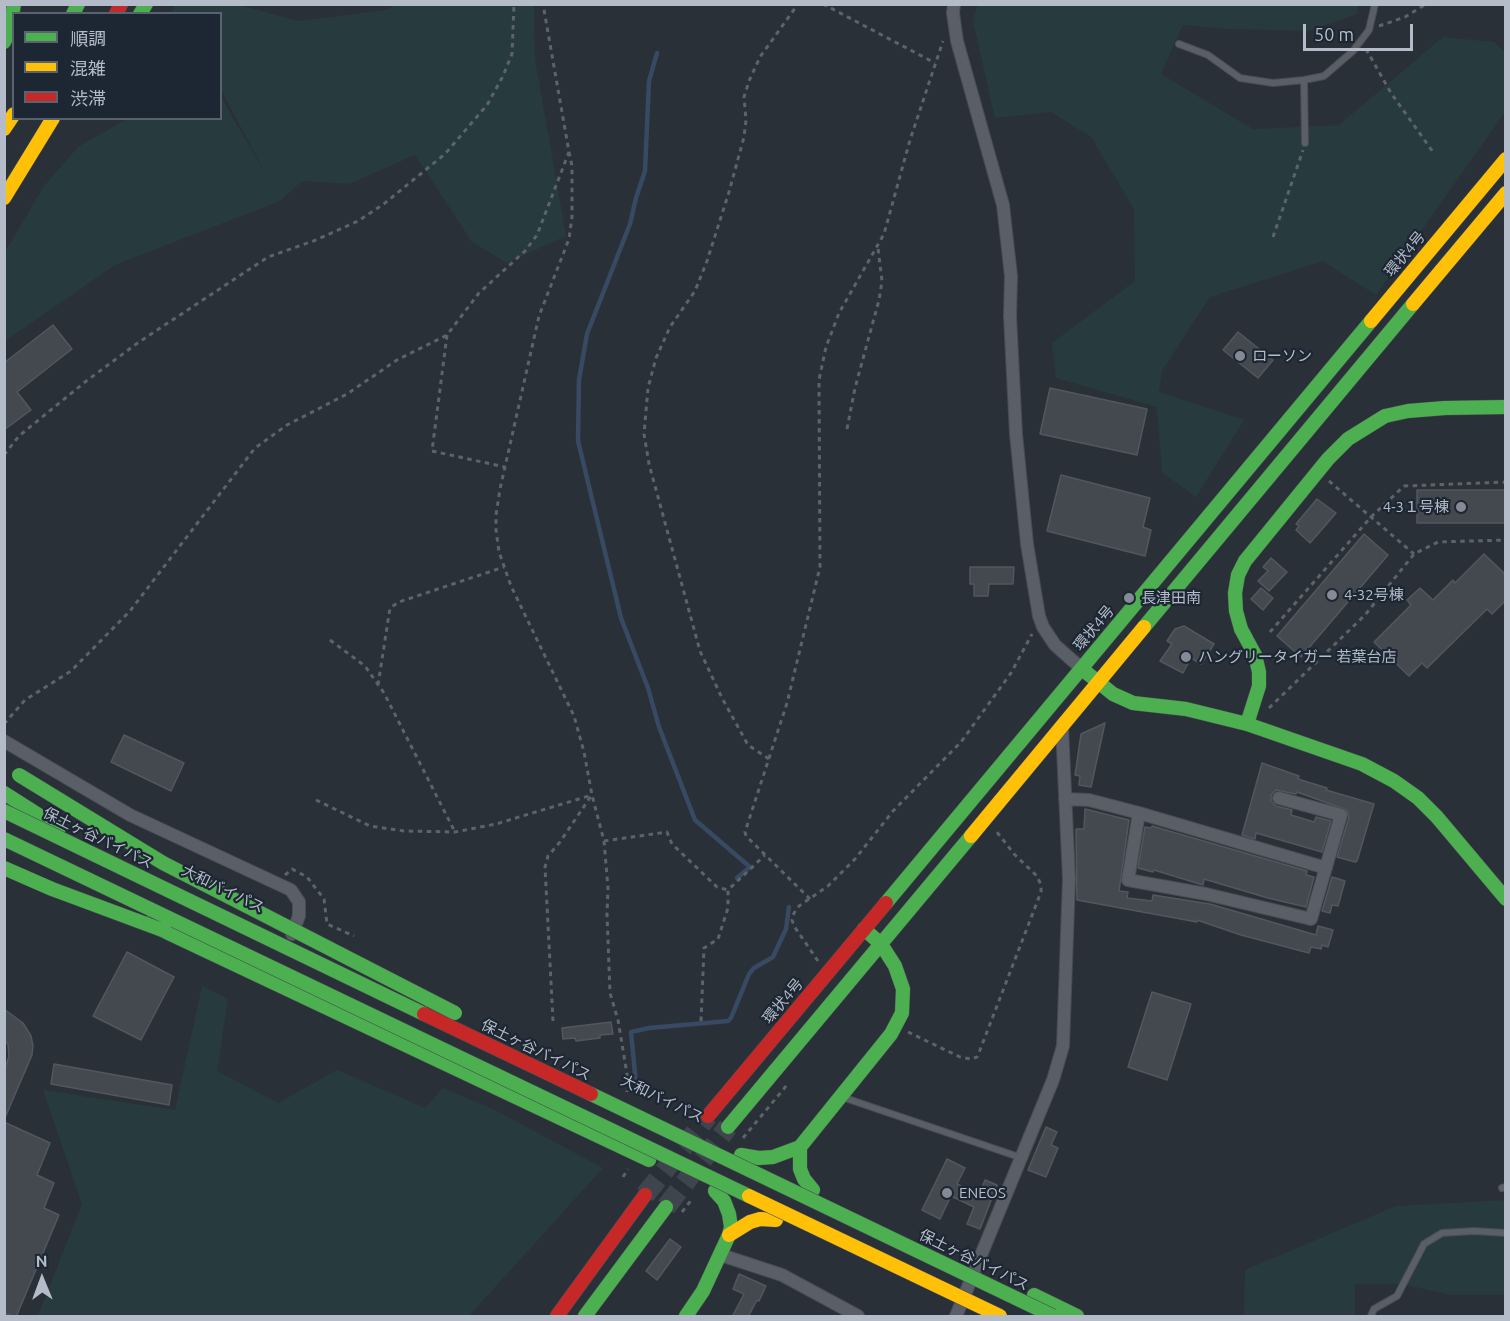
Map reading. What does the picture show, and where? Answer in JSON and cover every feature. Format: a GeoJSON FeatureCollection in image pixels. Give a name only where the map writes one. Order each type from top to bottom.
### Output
{"type":"FeatureCollection","features":[{"type":"Feature","properties":{"kind":"main road"},"geometry":{"type":"LineString","coordinates":[[4,42],[10,29],[12,16]]}},
{"type":"Feature","properties":{"kind":"main road"},"geometry":{"type":"LineString","coordinates":[[4,198],[53,120]]}},
{"type":"Feature","properties":{"kind":"main road","name":"環状4号"},"geometry":{"type":"LineString","coordinates":[[708,1116],[1506,159]]}},
{"type":"Feature","properties":{"kind":"main road"},"geometry":{"type":"LineString","coordinates":[[728,1128],[1506,193]]}},
{"type":"Feature","properties":{"kind":"main road"},"geometry":{"type":"LineString","coordinates":[[1247,724],[1259,686],[1259,672],[1256,655],[1241,629],[1236,611],[1235,593],[1238,575],[1245,561],[1318,471],[1348,439],[1385,416],[1408,411],[1444,408],[1506,407]]}},
{"type":"Feature","properties":{"kind":"main road"},"geometry":{"type":"LineString","coordinates":[[1082,669],[1113,694],[1133,703],[1186,709],[1247,724],[1362,764],[1394,781],[1418,798],[1437,817],[1506,899]]}},
{"type":"Feature","properties":{"kind":"main road"},"geometry":{"type":"LineString","coordinates":[[4,767],[163,863],[390,979],[799,1194]]}},
{"type":"Feature","properties":{"kind":"main road"},"geometry":{"type":"LineString","coordinates":[[4,793],[59,828]]}},
{"type":"Feature","properties":{"kind":"main road","name":"大和バイパス"},"geometry":{"type":"LineString","coordinates":[[4,801],[1077,1317]]}},
{"type":"Feature","properties":{"kind":"main road","name":"保土ヶ谷バイパス"},"geometry":{"type":"LineString","coordinates":[[4,811],[1053,1317]]}},
{"type":"Feature","properties":{"kind":"main road"},"geometry":{"type":"LineString","coordinates":[[4,839],[1000,1317]]}},
{"type":"Feature","properties":{"kind":"main road"},"geometry":{"type":"LineString","coordinates":[[4,856],[11,865],[81,901],[288,976]]}},
{"type":"Feature","properties":{"kind":"main road"},"geometry":{"type":"LineString","coordinates":[[11,865],[715,1191],[958,1312],[978,1317]]}},
{"type":"Feature","properties":{"kind":"main road"},"geometry":{"type":"LineString","coordinates":[[741,1155],[759,1158],[773,1157],[801,1146],[896,1027],[902,1012],[903,989],[895,966],[881,944],[864,929]]}},
{"type":"Feature","properties":{"kind":"main road"},"geometry":{"type":"LineString","coordinates":[[801,1146],[800,1169],[804,1179],[813,1190]]}},
{"type":"Feature","properties":{"kind":"main road"},"geometry":{"type":"LineString","coordinates":[[686,1317],[722,1255],[731,1227],[729,1214],[715,1191]]}},
{"type":"Feature","properties":{"kind":"main road"},"geometry":{"type":"LineString","coordinates":[[557,1317],[645,1195]]}},
{"type":"Feature","properties":{"kind":"main road"},"geometry":{"type":"LineString","coordinates":[[585,1317],[666,1207]]}},
{"type":"Feature","properties":{"kind":"main road"},"geometry":{"type":"LineString","coordinates":[[729,1235],[738,1227],[750,1222],[760,1219],[776,1220]]}},
{"type":"Feature","properties":{"kind":"street"},"geometry":{"type":"LineString","coordinates":[[953,9],[957,41],[1003,205],[1011,276],[1010,316],[1017,445],[1027,544],[1039,616],[1043,627],[1055,645],[1082,669]]}},
{"type":"Feature","properties":{"kind":"street"},"geometry":{"type":"LineString","coordinates":[[958,1312],[1053,1080],[1063,1046],[1069,879],[1062,727]]}},
{"type":"Feature","properties":{"kind":"street"},"geometry":{"type":"LineString","coordinates":[[4,741],[130,815],[291,890],[298,902],[299,916],[289,940]]}},
{"type":"Feature","properties":{"kind":"street"},"geometry":{"type":"LineString","coordinates":[[1139,813],[1128,880],[1206,894],[1311,919],[1341,815],[1279,798]]}},
{"type":"Feature","properties":{"kind":"street"},"geometry":{"type":"LineString","coordinates":[[1065,799],[1089,800],[1139,813],[1326,868]]}},
{"type":"Feature","properties":{"kind":"street"},"geometry":{"type":"LineString","coordinates":[[4,881],[8,879],[11,865]]}},
{"type":"Feature","properties":{"kind":"street"},"geometry":{"type":"LineString","coordinates":[[722,1255],[782,1275],[858,1317]]}},
{"type":"Feature","properties":{"kind":"lane"},"geometry":{"type":"LineString","coordinates":[[1179,44],[1208,56],[1240,78],[1273,83],[1324,76],[1353,51],[1369,30],[1375,4]]}},
{"type":"Feature","properties":{"kind":"lane"},"geometry":{"type":"LineString","coordinates":[[1304,80],[1305,143]]}},
{"type":"Feature","properties":{"kind":"lane"},"geometry":{"type":"LineString","coordinates":[[841,1096],[1022,1158]]}},
{"type":"Feature","properties":{"kind":"lane"},"geometry":{"type":"LineString","coordinates":[[1371,1317],[1374,1309],[1397,1296],[1424,1244],[1442,1233],[1506,1233]]}},
{"type":"Feature","properties":{"kind":"path"},"geometry":{"type":"LineString","coordinates":[[4,455],[20,436],[85,382],[139,342],[268,257],[316,240],[358,221],[385,203],[445,154],[487,105],[503,76],[512,54],[514,4]]}},
{"type":"Feature","properties":{"kind":"path"},"geometry":{"type":"LineString","coordinates":[[543,4],[572,165],[572,217],[569,239],[539,316],[505,466],[496,514],[497,540],[504,567],[522,612],[574,716],[584,752],[604,841],[608,888],[610,993],[618,1020],[628,1080],[626,1100]]}},
{"type":"Feature","properties":{"kind":"path"},"geometry":{"type":"LineString","coordinates":[[769,759],[748,745],[700,651],[649,464],[644,434],[648,387],[656,358],[670,327],[695,291],[729,192],[744,137],[746,120],[744,97],[749,81],[760,57],[798,4]]}},
{"type":"Feature","properties":{"kind":"path"},"geometry":{"type":"LineString","coordinates":[[823,4],[935,63]]}},
{"type":"Feature","properties":{"kind":"path"},"geometry":{"type":"LineString","coordinates":[[1369,30],[1405,17],[1426,4]]}},
{"type":"Feature","properties":{"kind":"path"},"geometry":{"type":"LineString","coordinates":[[810,899],[746,836],[746,832],[790,693],[820,567],[819,380],[826,346],[839,313],[884,234],[910,140],[953,9]]}},
{"type":"Feature","properties":{"kind":"path"},"geometry":{"type":"LineString","coordinates":[[1361,40],[1391,93],[1432,152]]}},
{"type":"Feature","properties":{"kind":"path"},"geometry":{"type":"LineString","coordinates":[[1273,237],[1299,167],[1305,143]]}},
{"type":"Feature","properties":{"kind":"path"},"geometry":{"type":"LineString","coordinates":[[4,724],[26,700],[71,671],[130,611],[255,448],[287,425],[347,394],[397,360],[447,335],[478,293],[525,251],[537,235],[569,152]]}},
{"type":"Feature","properties":{"kind":"path"},"geometry":{"type":"LineString","coordinates":[[847,429],[855,388],[879,300],[882,281],[878,247]]}},
{"type":"Feature","properties":{"kind":"path"},"geometry":{"type":"LineString","coordinates":[[447,335],[432,451],[505,466]]}},
{"type":"Feature","properties":{"kind":"path"},"geometry":{"type":"LineString","coordinates":[[1318,471],[1414,554]]}},
{"type":"Feature","properties":{"kind":"path"},"geometry":{"type":"LineString","coordinates":[[1270,632],[1371,517],[1404,486],[1506,482]]}},
{"type":"Feature","properties":{"kind":"path"},"geometry":{"type":"LineString","coordinates":[[1265,711],[1365,615],[1414,554],[1437,542],[1506,540]]}},
{"type":"Feature","properties":{"kind":"path"},"geometry":{"type":"LineString","coordinates":[[378,685],[390,608],[399,602],[504,567]]}},
{"type":"Feature","properties":{"kind":"path"},"geometry":{"type":"LineString","coordinates":[[825,976],[810,947],[794,926],[792,920],[794,913],[799,906],[828,886],[855,859],[893,811],[961,742],[1011,673],[1034,630],[1043,627]]}},
{"type":"Feature","properties":{"kind":"path"},"geometry":{"type":"LineString","coordinates":[[330,640],[365,666],[378,685],[455,832]]}},
{"type":"Feature","properties":{"kind":"path"},"geometry":{"type":"LineString","coordinates":[[316,800],[369,826],[404,831],[455,832],[496,824],[592,795]]}},
{"type":"Feature","properties":{"kind":"path"},"geometry":{"type":"LineString","coordinates":[[553,1021],[545,867],[548,856],[592,795]]}},
{"type":"Feature","properties":{"kind":"path"},"geometry":{"type":"LineString","coordinates":[[896,1027],[960,1057],[971,1059],[976,1057],[980,1050],[1041,892],[1037,876],[984,820]]}},
{"type":"Feature","properties":{"kind":"path"},"geometry":{"type":"LineString","coordinates":[[604,841],[667,832],[672,844],[717,887],[728,890]]}},
{"type":"Feature","properties":{"kind":"path"},"geometry":{"type":"LineString","coordinates":[[701,1021],[704,948],[718,939],[728,908],[728,890],[765,855]]}},
{"type":"Feature","properties":{"kind":"path"},"geometry":{"type":"LineString","coordinates":[[278,883],[292,869],[307,877],[324,899],[327,924],[354,936]]}},
{"type":"Feature","properties":{"kind":"path"},"geometry":{"type":"LineString","coordinates":[[745,1136],[788,1085]]}},
{"type":"Feature","properties":{"kind":"green space"},"geometry":{"type":"Polygon","coordinates":[[[978,4],[1358,5],[1357,14],[1308,31],[1227,29],[1183,25],[1161,74],[1253,129],[1339,125],[1443,37],[1494,42],[1505,52],[1505,112],[1376,295],[1323,261],[1210,297],[1162,371],[1159,392],[1244,420],[1196,497],[1162,472],[1157,407],[1056,378],[1052,343],[1135,281],[1134,209],[1091,137],[1051,112],[995,118],[973,21],[978,4]]]}},
{"type":"Feature","properties":{"kind":"green space"},"geometry":{"type":"Polygon","coordinates":[[[175,5],[239,5],[299,21],[385,10],[396,5],[534,5],[535,59],[566,236],[507,263],[472,242],[415,155],[349,184],[302,181],[280,201],[115,265],[5,341],[5,252],[44,186],[78,147],[125,120],[222,120],[222,99],[265,173],[222,92],[222,12],[172,12],[175,5]]]}},
{"type":"Feature","properties":{"kind":"green space"},"geometry":{"type":"Polygon","coordinates":[[[202,986],[228,999],[217,1071],[278,1103],[337,1070],[425,1108],[443,1088],[495,1110],[603,1168],[469,1316],[38,1316],[82,1204],[43,1090],[175,1110],[202,986]]]}},
{"type":"Feature","properties":{"kind":"green space"},"geometry":{"type":"Polygon","coordinates":[[[1505,1200],[1505,1295],[1450,1295],[1403,1284],[1355,1284],[1355,1316],[1244,1316],[1245,1270],[1396,1206],[1505,1200]]]}},
{"type":"Feature","properties":{"kind":"building"},"geometry":{"type":"Polygon","coordinates":[[[53,325],[72,349],[17,392],[31,410],[4,430],[4,363],[53,325]]]}},
{"type":"Feature","properties":{"kind":"building"},"geometry":{"type":"Polygon","coordinates":[[[1238,332],[1273,360],[1258,378],[1223,350],[1238,332]]]}},
{"type":"Feature","properties":{"kind":"building"},"geometry":{"type":"Polygon","coordinates":[[[1050,388],[1147,409],[1137,455],[1040,434],[1050,388]]]}},
{"type":"Feature","properties":{"kind":"building"},"geometry":{"type":"Polygon","coordinates":[[[1061,475],[1150,498],[1143,527],[1151,530],[1145,556],[1047,531],[1061,475]]]}},
{"type":"Feature","properties":{"kind":"building","name":"4-3１号棟"},"geometry":{"type":"Polygon","coordinates":[[[1417,490],[1506,490],[1506,523],[1417,523],[1417,490]]]}},
{"type":"Feature","properties":{"kind":"building"},"geometry":{"type":"Polygon","coordinates":[[[1317,499],[1336,513],[1310,543],[1296,530],[1299,526],[1296,524],[1317,499]]]}},
{"type":"Feature","properties":{"kind":"building","name":"4-32号棟"},"geometry":{"type":"Polygon","coordinates":[[[1364,534],[1388,555],[1301,657],[1277,636],[1364,534]]]}},
{"type":"Feature","properties":{"kind":"building"},"geometry":{"type":"Polygon","coordinates":[[[1484,554],[1506,575],[1506,600],[1492,614],[1487,609],[1427,668],[1422,663],[1409,676],[1374,642],[1411,605],[1407,600],[1420,588],[1433,600],[1453,580],[1455,583],[1484,554]]]}},
{"type":"Feature","properties":{"kind":"building"},"geometry":{"type":"Polygon","coordinates":[[[1271,558],[1287,572],[1269,591],[1258,581],[1268,571],[1263,567],[1271,558]]]}},
{"type":"Feature","properties":{"kind":"building"},"geometry":{"type":"Polygon","coordinates":[[[970,567],[1014,567],[1013,584],[989,584],[988,596],[974,596],[974,584],[970,584],[970,567]]]}},
{"type":"Feature","properties":{"kind":"building"},"geometry":{"type":"Polygon","coordinates":[[[1261,588],[1273,598],[1263,610],[1251,599],[1261,588]]]}},
{"type":"Feature","properties":{"kind":"building"},"geometry":{"type":"Polygon","coordinates":[[[1184,626],[1214,644],[1201,664],[1191,658],[1183,673],[1160,661],[1172,644],[1167,641],[1175,629],[1184,626]]]}},
{"type":"Feature","properties":{"kind":"building"},"geometry":{"type":"Polygon","coordinates":[[[1105,723],[1091,787],[1079,785],[1080,776],[1075,775],[1081,734],[1105,723]]]}},
{"type":"Feature","properties":{"kind":"building"},"geometry":{"type":"Polygon","coordinates":[[[124,735],[184,763],[171,791],[111,762],[124,735]]]}},
{"type":"Feature","properties":{"kind":"building"},"geometry":{"type":"Polygon","coordinates":[[[1262,763],[1299,776],[1298,779],[1327,788],[1326,790],[1374,804],[1357,861],[1337,857],[1349,817],[1347,810],[1297,792],[1296,794],[1276,790],[1271,795],[1271,801],[1276,806],[1292,810],[1291,815],[1314,822],[1316,817],[1331,821],[1322,852],[1256,833],[1255,839],[1242,835],[1262,763]]]}},
{"type":"Feature","properties":{"kind":"building"},"geometry":{"type":"Polygon","coordinates":[[[1085,809],[1129,820],[1119,891],[1128,892],[1127,898],[1152,901],[1153,895],[1210,904],[1316,935],[1318,926],[1333,930],[1328,947],[1322,945],[1321,949],[1311,947],[1309,953],[1241,935],[1197,920],[1197,922],[1077,900],[1076,829],[1084,829],[1085,809]]]}},
{"type":"Feature","properties":{"kind":"building"},"geometry":{"type":"Polygon","coordinates":[[[1152,826],[1307,871],[1306,875],[1314,877],[1306,907],[1204,879],[1203,885],[1154,870],[1153,872],[1138,868],[1145,827],[1151,828],[1152,826]]]}},
{"type":"Feature","properties":{"kind":"building"},"geometry":{"type":"Polygon","coordinates":[[[1332,877],[1345,881],[1338,906],[1332,905],[1330,913],[1322,911],[1332,877]]]}},
{"type":"Feature","properties":{"kind":"building"},"geometry":{"type":"Polygon","coordinates":[[[127,952],[174,977],[141,1040],[93,1016],[127,952]]]}},
{"type":"Feature","properties":{"kind":"building"},"geometry":{"type":"Polygon","coordinates":[[[1152,992],[1191,1004],[1167,1080],[1128,1067],[1152,992]]]}},
{"type":"Feature","properties":{"kind":"building"},"geometry":{"type":"Polygon","coordinates":[[[4,1009],[23,1023],[31,1036],[33,1046],[32,1055],[4,1120],[4,1072],[9,1056],[8,1044],[4,1041],[4,1009]]]}},
{"type":"Feature","properties":{"kind":"building"},"geometry":{"type":"Polygon","coordinates":[[[611,1022],[613,1034],[576,1041],[575,1038],[563,1039],[562,1028],[611,1022]]]}},
{"type":"Feature","properties":{"kind":"building"},"geometry":{"type":"Polygon","coordinates":[[[54,1064],[172,1085],[169,1105],[51,1084],[54,1064]]]}},
{"type":"Feature","properties":{"kind":"building"},"geometry":{"type":"Polygon","coordinates":[[[4,1122],[50,1143],[37,1175],[54,1183],[44,1208],[59,1215],[16,1317],[4,1313],[4,1122]]]}},
{"type":"Feature","properties":{"kind":"building"},"geometry":{"type":"Polygon","coordinates":[[[1046,1127],[1057,1132],[1051,1145],[1058,1148],[1046,1177],[1028,1170],[1046,1127]]]}},
{"type":"Feature","properties":{"kind":"building"},"geometry":{"type":"Polygon","coordinates":[[[947,1159],[965,1168],[957,1184],[979,1195],[985,1180],[997,1185],[980,1229],[967,1224],[974,1207],[951,1196],[940,1219],[922,1210],[947,1159]]]}},
{"type":"Feature","properties":{"kind":"building"},"geometry":{"type":"Polygon","coordinates":[[[670,1239],[681,1247],[657,1280],[646,1271],[670,1239]]]}},
{"type":"Feature","properties":{"kind":"building"},"geometry":{"type":"Polygon","coordinates":[[[739,1274],[766,1286],[748,1317],[732,1317],[744,1294],[733,1289],[739,1274]]]}},
{"type":"Feature","properties":{"kind":"waterway"},"geometry":{"type":"LineString","coordinates":[[657,53],[649,81],[645,171],[630,224],[587,334],[579,380],[578,441],[621,618],[648,688],[659,727],[695,820],[750,867],[737,878]]}},
{"type":"Feature","properties":{"kind":"waterway"},"geometry":{"type":"LineString","coordinates":[[636,1084],[631,1032],[649,1028],[728,1021],[749,974],[754,968],[773,957],[786,929],[789,907]]}},
{"type":"Feature","properties":{"kind":"tunnel"},"geometry":{"type":"LineString","coordinates":[[645,1195],[708,1116]]}},
{"type":"Feature","properties":{"kind":"tunnel"},"geometry":{"type":"LineString","coordinates":[[666,1207],[728,1127]]}},
{"type":"Feature","properties":{"kind":"traffic: fast"},"geometry":{"type":"LineString","coordinates":[[13,12],[14,4]]}},
{"type":"Feature","properties":{"kind":"traffic: fast"},"geometry":{"type":"LineString","coordinates":[[74,12],[78,4]]}},
{"type":"Feature","properties":{"kind":"traffic: fast"},"geometry":{"type":"LineString","coordinates":[[141,12],[146,4]]}},
{"type":"Feature","properties":{"kind":"traffic: fast"},"geometry":{"type":"LineString","coordinates":[[4,42],[10,29],[12,16]]}},
{"type":"Feature","properties":{"kind":"traffic: fast"},"geometry":{"type":"LineString","coordinates":[[1144,627],[1413,304]]}},
{"type":"Feature","properties":{"kind":"traffic: fast"},"geometry":{"type":"LineString","coordinates":[[886,903],[1371,321]]}},
{"type":"Feature","properties":{"kind":"traffic: fast"},"geometry":{"type":"LineString","coordinates":[[1247,724],[1259,686],[1259,672],[1255,655],[1241,629],[1236,611],[1235,593],[1238,575],[1245,561],[1328,459],[1348,439],[1385,416],[1408,411],[1445,408],[1506,407]]}},
{"type":"Feature","properties":{"kind":"traffic: fast"},"geometry":{"type":"LineString","coordinates":[[1082,669],[1113,694],[1133,703],[1186,709],[1247,724],[1362,764],[1394,781],[1418,798],[1437,817],[1506,899]]}},
{"type":"Feature","properties":{"kind":"traffic: fast"},"geometry":{"type":"LineString","coordinates":[[19,775],[163,863],[455,1013]]}},
{"type":"Feature","properties":{"kind":"traffic: fast"},"geometry":{"type":"LineString","coordinates":[[4,793],[59,828]]}},
{"type":"Feature","properties":{"kind":"traffic: fast"},"geometry":{"type":"LineString","coordinates":[[4,811],[424,1014]]}},
{"type":"Feature","properties":{"kind":"traffic: fast"},"geometry":{"type":"LineString","coordinates":[[728,1127],[971,836]]}},
{"type":"Feature","properties":{"kind":"traffic: fast"},"geometry":{"type":"LineString","coordinates":[[4,839],[749,1196]]}},
{"type":"Feature","properties":{"kind":"traffic: fast"},"geometry":{"type":"LineString","coordinates":[[4,868],[52,889],[165,931]]}},
{"type":"Feature","properties":{"kind":"traffic: fast"},"geometry":{"type":"LineString","coordinates":[[147,923],[649,1160]]}},
{"type":"Feature","properties":{"kind":"traffic: fast"},"geometry":{"type":"LineString","coordinates":[[800,1147],[891,1034],[902,1013],[903,989],[895,966],[881,944],[864,929]]}},
{"type":"Feature","properties":{"kind":"traffic: fast"},"geometry":{"type":"LineString","coordinates":[[591,1094],[1053,1316]]}},
{"type":"Feature","properties":{"kind":"traffic: fast"},"geometry":{"type":"LineString","coordinates":[[741,1155],[759,1158],[773,1157],[800,1147],[800,1169],[804,1179],[813,1190]]}},
{"type":"Feature","properties":{"kind":"traffic: fast"},"geometry":{"type":"LineString","coordinates":[[715,1191],[724,1201],[729,1214],[731,1227],[729,1235]]}},
{"type":"Feature","properties":{"kind":"traffic: fast"},"geometry":{"type":"LineString","coordinates":[[585,1316],[666,1207]]}},
{"type":"Feature","properties":{"kind":"traffic: fast"},"geometry":{"type":"LineString","coordinates":[[686,1316],[703,1291],[729,1235]]}},
{"type":"Feature","properties":{"kind":"traffic: fast"},"geometry":{"type":"LineString","coordinates":[[1034,1295],[1077,1316]]}},
{"type":"Feature","properties":{"kind":"traffic: slow"},"geometry":{"type":"LineString","coordinates":[[4,129],[12,117]]}},
{"type":"Feature","properties":{"kind":"traffic: slow"},"geometry":{"type":"LineString","coordinates":[[4,198],[52,120]]}},
{"type":"Feature","properties":{"kind":"traffic: slow"},"geometry":{"type":"LineString","coordinates":[[1371,321],[1506,159]]}},
{"type":"Feature","properties":{"kind":"traffic: slow"},"geometry":{"type":"LineString","coordinates":[[1413,304],[1506,193]]}},
{"type":"Feature","properties":{"kind":"traffic: slow"},"geometry":{"type":"LineString","coordinates":[[971,836],[1144,627]]}},
{"type":"Feature","properties":{"kind":"traffic: slow"},"geometry":{"type":"LineString","coordinates":[[749,1196],[1000,1316]]}},
{"type":"Feature","properties":{"kind":"traffic: slow"},"geometry":{"type":"LineString","coordinates":[[729,1235],[750,1222],[760,1219],[776,1220]]}},
{"type":"Feature","properties":{"kind":"traffic: jam"},"geometry":{"type":"LineString","coordinates":[[117,12],[121,4]]}},
{"type":"Feature","properties":{"kind":"traffic: jam"},"geometry":{"type":"LineString","coordinates":[[708,1116],[886,903]]}},
{"type":"Feature","properties":{"kind":"traffic: jam"},"geometry":{"type":"LineString","coordinates":[[424,1014],[591,1094]]}},
{"type":"Feature","properties":{"kind":"traffic: jam"},"geometry":{"type":"LineString","coordinates":[[557,1316],[645,1195]]}},
{"type":"Feature","properties":{"kind":"place","name":"ローソン"},"geometry":{"type":"Point","coordinates":[1240,356]}},
{"type":"Feature","properties":{"kind":"place","name":"4-3１号棟"},"geometry":{"type":"Point","coordinates":[1461,507]}},
{"type":"Feature","properties":{"kind":"place","name":"4-32号棟"},"geometry":{"type":"Point","coordinates":[1332,595]}},
{"type":"Feature","properties":{"kind":"place","name":"長津田南"},"geometry":{"type":"Point","coordinates":[1129,598]}},
{"type":"Feature","properties":{"kind":"place","name":"ハングリータイガー 若葉台店"},"geometry":{"type":"Point","coordinates":[1186,657]}},
{"type":"Feature","properties":{"kind":"place","name":"ENEOS"},"geometry":{"type":"Point","coordinates":[947,1193]}}]}
